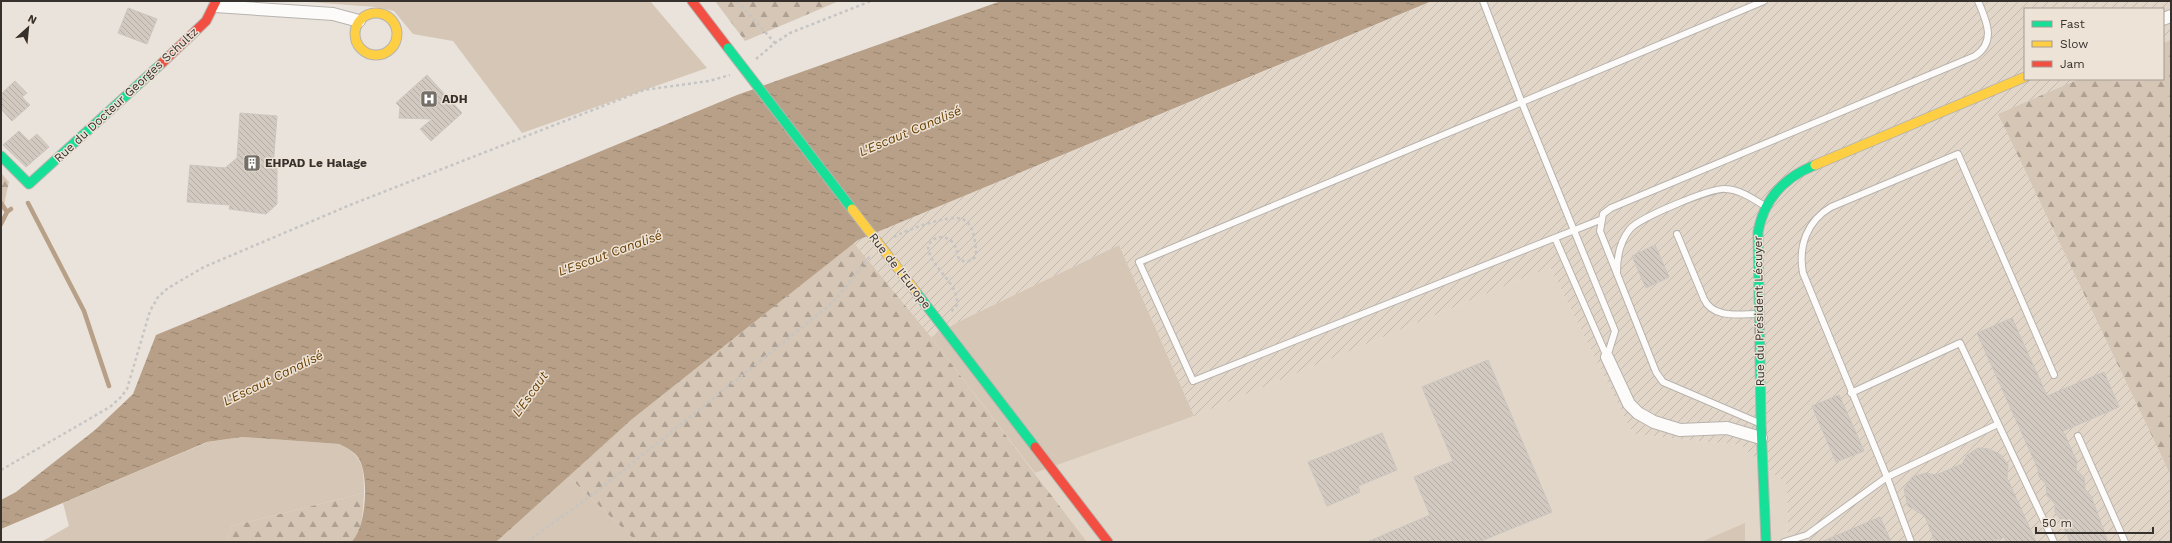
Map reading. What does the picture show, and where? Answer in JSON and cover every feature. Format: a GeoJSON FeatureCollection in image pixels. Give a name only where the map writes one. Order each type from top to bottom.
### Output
{"type":"FeatureCollection","features":[{"type":"Feature","properties":{"kind":"street","name":"Rue de l'Europe"},"geometry":{"type":"LineString","coordinates":[[692,1],[1108,542]]}},
{"type":"Feature","properties":{"kind":"street"},"geometry":{"type":"LineString","coordinates":[[216,4],[333,14],[360,21]]}},
{"type":"Feature","properties":{"kind":"street","name":"Rue du Docteur Georges Schultz"},"geometry":{"type":"LineString","coordinates":[[1,156],[29,184],[141,83],[206,21],[216,4]]}},
{"type":"Feature","properties":{"kind":"street"},"geometry":{"type":"LineString","coordinates":[[374,13],[390,18],[397,30],[397,37],[393,46],[388,51],[378,55],[371,54],[362,49],[355,38],[356,27],[360,21],[367,15],[374,13]]}},
{"type":"Feature","properties":{"kind":"street","name":"Rue du Président Lécuyer"},"geometry":{"type":"LineString","coordinates":[[1766,542],[1761,438],[1758,232],[1760,220],[1766,207],[1783,183],[1805,169],[2024,77]]}},
{"type":"Feature","properties":{"kind":"street"},"geometry":{"type":"LineString","coordinates":[[1607,357],[1629,404],[1638,413],[1654,422],[1666,427],[1680,430],[1727,428],[1761,438]]}},
{"type":"Feature","properties":{"kind":"lane"},"geometry":{"type":"LineString","coordinates":[[1483,1],[1522,103],[1615,331],[1607,357]]}},
{"type":"Feature","properties":{"kind":"lane"},"geometry":{"type":"LineString","coordinates":[[1600,220],[1194,381],[1139,262],[1764,1]]}},
{"type":"Feature","properties":{"kind":"lane"},"geometry":{"type":"LineString","coordinates":[[1761,424],[1663,382],[1656,372],[1600,230],[1600,220],[1603,214],[1611,208],[1975,56],[1984,48],[1988,37],[1987,24],[1978,1]]}},
{"type":"Feature","properties":{"kind":"lane"},"geometry":{"type":"LineString","coordinates":[[1911,542],[1887,477],[1851,393],[1803,273],[1801,256],[1807,232],[1817,218],[1832,207],[1958,154],[2054,375]]}},
{"type":"Feature","properties":{"kind":"lane"},"geometry":{"type":"LineString","coordinates":[[1617,276],[1618,255],[1624,238],[1630,229],[1642,220],[1718,189],[1738,191],[1766,207]]}},
{"type":"Feature","properties":{"kind":"lane"},"geometry":{"type":"LineString","coordinates":[[1677,234],[1709,308],[1726,314],[1759,314]]}},
{"type":"Feature","properties":{"kind":"lane"},"geometry":{"type":"LineString","coordinates":[[1555,238],[1607,357]]}},
{"type":"Feature","properties":{"kind":"lane"},"geometry":{"type":"LineString","coordinates":[[1851,393],[1960,343],[2054,542]]}},
{"type":"Feature","properties":{"kind":"lane"},"geometry":{"type":"LineString","coordinates":[[1784,542],[1807,535],[1887,477],[1998,424]]}},
{"type":"Feature","properties":{"kind":"lane"},"geometry":{"type":"LineString","coordinates":[[2078,436],[2125,542]]}},
{"type":"Feature","properties":{"kind":"path"},"geometry":{"type":"LineString","coordinates":[[737,1],[775,43]]}},
{"type":"Feature","properties":{"kind":"path"},"geometry":{"type":"LineString","coordinates":[[750,64],[775,43],[799,29],[871,1]]}},
{"type":"Feature","properties":{"kind":"path"},"geometry":{"type":"LineString","coordinates":[[1,470],[110,407],[121,397],[127,389],[150,311],[158,297],[168,288],[204,267],[350,205],[644,90],[709,82],[734,73]]}},
{"type":"Feature","properties":{"kind":"path"},"geometry":{"type":"LineString","coordinates":[[893,238],[914,227],[954,218],[963,219],[969,224],[972,229],[976,253],[975,257],[969,262],[959,259],[953,242],[946,238],[936,238],[932,240],[928,246],[931,256],[958,300],[955,309],[946,316]]}},
{"type":"Feature","properties":{"kind":"path"},"geometry":{"type":"LineString","coordinates":[[527,542],[596,492],[825,309],[836,299],[873,254]]}},
{"type":"Feature","properties":{"kind":"shaded area"},"geometry":{"type":"Polygon","coordinates":[[[1433,1],[2171,1],[2171,40],[2164,43],[2164,8],[2024,8],[2024,80],[2077,80],[1998,114],[2171,476],[2171,542],[1788,542],[1787,485],[1740,445],[1633,434],[1550,267],[1194,416],[1119,245],[960,321],[931,337],[854,243],[858,240],[1433,1]]]}},
{"type":"Feature","properties":{"kind":"shaded area"},"geometry":{"type":"Polygon","coordinates":[[[1550,267],[1633,434],[1740,445],[1787,485],[1788,542],[1087,542],[1035,473],[1194,416],[1550,267]]]}},
{"type":"Feature","properties":{"kind":"green space"},"geometry":{"type":"Polygon","coordinates":[[[295,1],[650,1],[707,68],[522,133],[453,41],[413,34],[394,11],[376,7],[295,1]]]}},
{"type":"Feature","properties":{"kind":"green space"},"geometry":{"type":"Polygon","coordinates":[[[715,1],[839,1],[745,41],[715,1]]]}},
{"type":"Feature","properties":{"kind":"green space"},"geometry":{"type":"Polygon","coordinates":[[[2171,40],[2171,476],[1998,114],[2077,80],[2164,80],[2164,43],[2171,40]]]}},
{"type":"Feature","properties":{"kind":"green space"},"geometry":{"type":"Polygon","coordinates":[[[1,173],[9,182],[1,217],[1,173]]]}},
{"type":"Feature","properties":{"kind":"green space"},"geometry":{"type":"Polygon","coordinates":[[[854,243],[931,337],[1087,542],[637,542],[568,476],[631,420],[854,243]]]}},
{"type":"Feature","properties":{"kind":"green space"},"geometry":{"type":"Polygon","coordinates":[[[1119,245],[1194,416],[1035,473],[931,337],[960,321],[1119,245]]]}},
{"type":"Feature","properties":{"kind":"green space"},"geometry":{"type":"Polygon","coordinates":[[[242,437],[339,444],[353,453],[360,463],[363,476],[364,493],[232,526],[227,542],[41,542],[69,526],[63,503],[208,442],[242,437]]]}},
{"type":"Feature","properties":{"kind":"green space"},"geometry":{"type":"Polygon","coordinates":[[[568,476],[637,542],[496,542],[568,476]]]}},
{"type":"Feature","properties":{"kind":"green space"},"geometry":{"type":"Polygon","coordinates":[[[364,493],[363,513],[360,526],[351,542],[227,542],[232,526],[364,493]]]}},
{"type":"Feature","properties":{"kind":"green space"},"geometry":{"type":"Polygon","coordinates":[[[1745,523],[1745,542],[1701,542],[1745,523]]]}},
{"type":"Feature","properties":{"kind":"water"},"geometry":{"type":"Polygon","coordinates":[[[1001,1],[1432,1],[858,240],[631,420],[496,542],[351,542],[356,536],[360,527],[363,516],[365,492],[363,469],[360,461],[354,453],[339,444],[242,437],[207,442],[1,529],[1,500],[16,492],[95,430],[133,394],[156,335],[737,95],[1001,1]]]}},
{"type":"Feature","properties":{"kind":"building"},"geometry":{"type":"Polygon","coordinates":[[[128,8],[157,19],[147,44],[118,33],[128,8]]]}},
{"type":"Feature","properties":{"kind":"building"},"geometry":{"type":"Polygon","coordinates":[[[427,75],[462,113],[431,141],[420,129],[432,119],[399,118],[400,107],[396,103],[427,75]]]}},
{"type":"Feature","properties":{"kind":"building"},"geometry":{"type":"Polygon","coordinates":[[[15,81],[27,93],[22,97],[30,105],[12,121],[1,109],[1,94],[15,81]]]}},
{"type":"Feature","properties":{"kind":"building","name":"EHPAD Le Halage"},"geometry":{"type":"Polygon","coordinates":[[[240,113],[277,116],[273,167],[277,167],[277,204],[266,214],[229,209],[230,205],[187,202],[190,165],[225,168],[237,158],[240,113]]]}},
{"type":"Feature","properties":{"kind":"building"},"geometry":{"type":"Polygon","coordinates":[[[19,131],[29,141],[37,134],[49,147],[26,167],[3,145],[19,131]]]}},
{"type":"Feature","properties":{"kind":"building"},"geometry":{"type":"Polygon","coordinates":[[[1655,245],[1669,277],[1646,288],[1632,256],[1655,245]]]}},
{"type":"Feature","properties":{"kind":"building"},"geometry":{"type":"Polygon","coordinates":[[[2012,318],[2047,396],[2104,372],[2119,407],[2063,431],[2077,462],[2076,470],[2084,477],[2085,489],[2091,496],[2108,542],[2070,542],[2061,520],[2055,512],[2055,504],[2047,496],[2046,484],[2039,477],[2038,469],[1977,333],[2012,318]]]}},
{"type":"Feature","properties":{"kind":"building"},"geometry":{"type":"Polygon","coordinates":[[[1488,360],[1552,512],[1479,542],[1367,542],[1430,515],[1414,477],[1453,461],[1422,387],[1488,360]]]}},
{"type":"Feature","properties":{"kind":"building"},"geometry":{"type":"Polygon","coordinates":[[[1839,395],[1864,451],[1836,462],[1812,406],[1839,395]]]}},
{"type":"Feature","properties":{"kind":"building"},"geometry":{"type":"Polygon","coordinates":[[[1382,433],[1397,470],[1358,486],[1360,492],[1327,506],[1308,462],[1382,433]]]}},
{"type":"Feature","properties":{"kind":"building"},"geometry":{"type":"Polygon","coordinates":[[[1978,448],[1989,449],[2001,455],[2008,465],[2007,478],[2036,542],[2006,542],[2004,537],[1992,542],[1935,542],[1925,516],[1908,506],[1904,489],[1912,477],[1926,473],[1936,475],[1962,464],[1967,455],[1978,448]]]}},
{"type":"Feature","properties":{"kind":"building"},"geometry":{"type":"Polygon","coordinates":[[[1880,517],[1891,542],[1821,542],[1880,517]]]}},
{"type":"Feature","properties":{"kind":"waterway"},"geometry":{"type":"LineString","coordinates":[[1,203],[7,212]]}},
{"type":"Feature","properties":{"kind":"waterway"},"geometry":{"type":"LineString","coordinates":[[28,203],[84,311],[109,386]]}},
{"type":"Feature","properties":{"kind":"waterway"},"geometry":{"type":"LineString","coordinates":[[1,224],[7,212],[11,209]]}},
{"type":"Feature","properties":{"kind":"traffic: fast"},"geometry":{"type":"LineString","coordinates":[[728,48],[852,209]]}},
{"type":"Feature","properties":{"kind":"traffic: fast"},"geometry":{"type":"LineString","coordinates":[[1,156],[29,184],[162,63]]}},
{"type":"Feature","properties":{"kind":"traffic: fast"},"geometry":{"type":"LineString","coordinates":[[1766,542],[1761,424],[1758,232],[1765,209],[1771,199],[1785,183],[1794,176],[1815,165]]}},
{"type":"Feature","properties":{"kind":"traffic: fast"},"geometry":{"type":"LineString","coordinates":[[916,292],[1035,447]]}},
{"type":"Feature","properties":{"kind":"traffic: slow"},"geometry":{"type":"LineString","coordinates":[[376,13],[391,19],[397,34],[391,49],[376,55],[361,49],[355,34],[361,19],[376,13]]}},
{"type":"Feature","properties":{"kind":"traffic: slow"},"geometry":{"type":"LineString","coordinates":[[1815,165],[2024,77]]}},
{"type":"Feature","properties":{"kind":"traffic: slow"},"geometry":{"type":"LineString","coordinates":[[852,209],[916,292]]}},
{"type":"Feature","properties":{"kind":"traffic: jam"},"geometry":{"type":"LineString","coordinates":[[162,63],[206,21],[216,1]]}},
{"type":"Feature","properties":{"kind":"traffic: jam"},"geometry":{"type":"LineString","coordinates":[[692,1],[728,48]]}},
{"type":"Feature","properties":{"kind":"traffic: jam"},"geometry":{"type":"LineString","coordinates":[[1035,447],[1108,542]]}},
{"type":"Feature","properties":{"kind":"place","name":"ADH"},"geometry":{"type":"Point","coordinates":[429,99]}},
{"type":"Feature","properties":{"kind":"place","name":"EHPAD Le Halage"},"geometry":{"type":"Point","coordinates":[252,163]}},
{"type":"Feature","properties":{"kind":"water label","name":"L'Escaut Canalisé"},"geometry":{"type":"Point","coordinates":[910,131]}},
{"type":"Feature","properties":{"kind":"water label","name":"L'Escaut Canalisé"},"geometry":{"type":"Point","coordinates":[610,253]}},
{"type":"Feature","properties":{"kind":"water label","name":"L'Escaut Canalisé"},"geometry":{"type":"Point","coordinates":[273,378]}},
{"type":"Feature","properties":{"kind":"water label","name":"L'Escaut"},"geometry":{"type":"Point","coordinates":[530,394]}}]}
